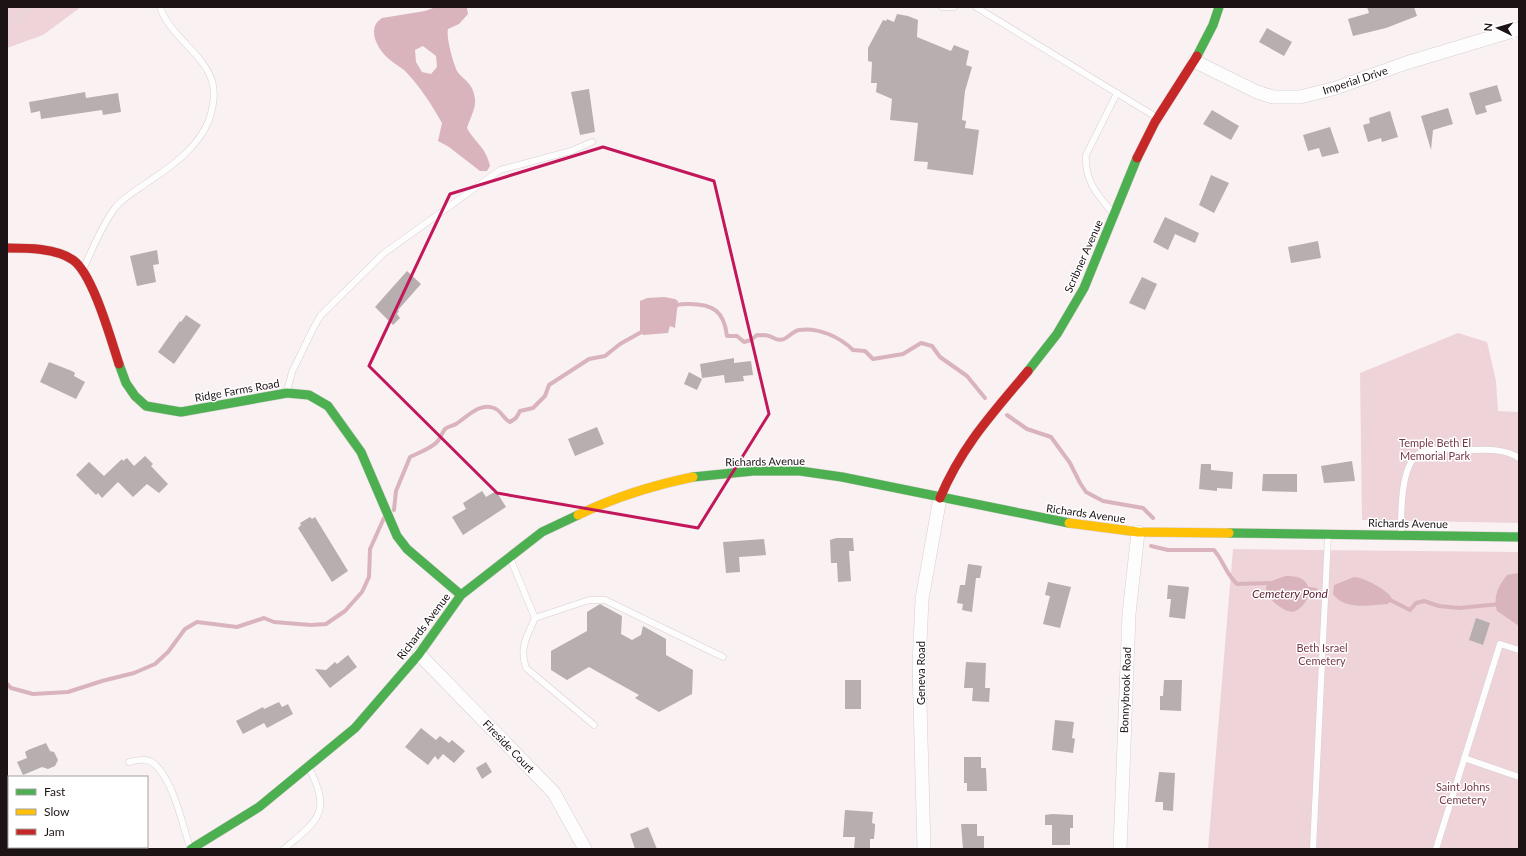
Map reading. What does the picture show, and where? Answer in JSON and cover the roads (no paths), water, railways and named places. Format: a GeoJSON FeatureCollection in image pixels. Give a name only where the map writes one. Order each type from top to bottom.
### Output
{"type":"FeatureCollection","features":[{"type":"Feature","properties":{"kind":"street","name":"Scribner Avenue"},"geometry":{"type":"LineString","coordinates":[[940,498],[946,480],[966,446],[988,416],[1057,334],[1069,315],[1091,271],[1146,140],[1157,118],[1208,38],[1219,7]]}},
{"type":"Feature","properties":{"kind":"street","name":"Imperial Drive"},"geometry":{"type":"LineString","coordinates":[[1194,61],[1257,92],[1273,97],[1300,97],[1336,88],[1406,63],[1519,29]]}},
{"type":"Feature","properties":{"kind":"street","name":"Ridge Farms Road"},"geometry":{"type":"LineString","coordinates":[[7,248],[21,247],[41,249],[74,260],[88,279],[126,383],[134,396],[146,406],[181,412],[287,393],[309,395],[328,406],[361,452],[400,540],[406,549],[461,595]]}},
{"type":"Feature","properties":{"kind":"street","name":"Richards Avenue"},"geometry":{"type":"LineString","coordinates":[[191,849],[259,807],[355,728],[419,654],[461,595],[542,532],[586,511],[630,494],[668,482],[699,476],[753,471],[800,472],[842,477],[1082,526],[1138,532],[1519,537]]}},
{"type":"Feature","properties":{"kind":"street","name":"Geneva Road"},"geometry":{"type":"LineString","coordinates":[[924,849],[918,665],[922,599],[940,498]]}},
{"type":"Feature","properties":{"kind":"street","name":"Bonnybrook Road"},"geometry":{"type":"LineString","coordinates":[[1120,849],[1129,614],[1138,532]]}},
{"type":"Feature","properties":{"kind":"street","name":"Fireside Court"},"geometry":{"type":"LineString","coordinates":[[419,654],[554,793],[585,849]]}},
{"type":"Feature","properties":{"kind":"lane"},"geometry":{"type":"LineString","coordinates":[[82,271],[115,208],[128,195],[175,164],[198,139],[212,112],[214,95],[212,80],[202,64],[169,23],[160,7]]}},
{"type":"Feature","properties":{"kind":"lane"},"geometry":{"type":"LineString","coordinates":[[942,7],[954,7]]}},
{"type":"Feature","properties":{"kind":"lane"},"geometry":{"type":"LineString","coordinates":[[976,7],[1157,118]]}},
{"type":"Feature","properties":{"kind":"lane"},"geometry":{"type":"LineString","coordinates":[[1114,215],[1090,182],[1086,171],[1086,155],[1117,93]]}},
{"type":"Feature","properties":{"kind":"lane"},"geometry":{"type":"LineString","coordinates":[[287,393],[292,372],[318,321],[383,254],[433,216],[500,170],[571,151],[592,142]]}},
{"type":"Feature","properties":{"kind":"lane"},"geometry":{"type":"LineString","coordinates":[[1401,535],[1401,510],[1404,489],[1411,460],[1416,455],[1430,450],[1492,451],[1512,454],[1519,458]]}},
{"type":"Feature","properties":{"kind":"lane"},"geometry":{"type":"LineString","coordinates":[[1313,849],[1328,535]]}},
{"type":"Feature","properties":{"kind":"lane"},"geometry":{"type":"LineString","coordinates":[[510,557],[535,618],[523,647],[523,660],[526,668],[594,725]]}},
{"type":"Feature","properties":{"kind":"lane"},"geometry":{"type":"LineString","coordinates":[[535,618],[589,600],[605,600],[723,657]]}},
{"type":"Feature","properties":{"kind":"lane"},"geometry":{"type":"LineString","coordinates":[[1436,849],[1500,644],[1519,650]]}},
{"type":"Feature","properties":{"kind":"lane"},"geometry":{"type":"LineString","coordinates":[[1464,758],[1519,777]]}},
{"type":"Feature","properties":{"kind":"lane"},"geometry":{"type":"LineString","coordinates":[[129,762],[141,759],[152,762],[164,774],[174,798],[191,849]]}},
{"type":"Feature","properties":{"kind":"lane"},"geometry":{"type":"LineString","coordinates":[[284,849],[316,820],[320,809],[318,787],[308,767]]}},
{"type":"Feature","properties":{"kind":"water"},"geometry":{"type":"Polygon","coordinates":[[[436,7],[467,8],[468,14],[459,24],[448,29],[448,38],[457,71],[468,82],[474,93],[475,106],[467,128],[486,154],[490,166],[487,171],[480,171],[449,147],[438,141],[442,123],[434,109],[410,76],[392,62],[377,44],[374,33],[375,27],[377,22],[382,18],[425,11],[436,7]],[[423,46],[415,50],[416,62],[422,72],[431,74],[437,67],[436,56],[423,46]]]}},
{"type":"Feature","properties":{"kind":"water"},"geometry":{"type":"Polygon","coordinates":[[[664,297],[678,301],[675,328],[670,326],[668,333],[643,335],[640,332],[640,301],[647,298],[664,297]]]}},
{"type":"Feature","properties":{"kind":"water"},"geometry":{"type":"Polygon","coordinates":[[[1519,573],[1519,626],[1497,611],[1496,596],[1501,583],[1507,575],[1519,573]]]}},
{"type":"Feature","properties":{"kind":"water","name":"Cemetery Pond"},"geometry":{"type":"Polygon","coordinates":[[[1286,576],[1302,579],[1306,583],[1309,593],[1305,603],[1297,610],[1292,612],[1276,604],[1267,594],[1266,589],[1269,583],[1286,576]]]}},
{"type":"Feature","properties":{"kind":"water"},"geometry":{"type":"Polygon","coordinates":[[[1354,577],[1376,585],[1386,592],[1392,599],[1388,604],[1366,606],[1344,603],[1333,594],[1334,585],[1354,577]]]}},
{"type":"Feature","properties":{"kind":"waterway"},"geometry":{"type":"LineString","coordinates":[[674,307],[679,304],[705,305],[720,315],[723,320],[727,336],[737,336],[744,342],[751,340],[757,335],[782,340],[799,330],[806,329],[835,337],[853,350],[865,351],[873,359],[903,354],[921,343],[932,346],[940,357],[967,376],[985,398]]}},
{"type":"Feature","properties":{"kind":"waterway"},"geometry":{"type":"LineString","coordinates":[[394,510],[396,491],[410,457],[428,449],[438,440],[446,428],[456,424],[474,411],[484,407],[497,409],[510,422],[516,418],[520,411],[533,408],[545,396],[549,385],[589,359],[605,356],[620,344],[645,330]]}},
{"type":"Feature","properties":{"kind":"waterway"},"geometry":{"type":"LineString","coordinates":[[1007,415],[1027,429],[1051,437],[1070,463],[1086,492],[1103,501],[1143,508],[1153,518]]}},
{"type":"Feature","properties":{"kind":"waterway"},"geometry":{"type":"LineString","coordinates":[[7,684],[11,688],[33,694],[68,692],[134,673],[155,664],[168,652],[185,629],[197,622],[237,627],[264,618],[274,622],[311,625],[326,624],[345,611],[362,592],[369,577],[370,549],[384,518]]}},
{"type":"Feature","properties":{"kind":"waterway"},"geometry":{"type":"LineString","coordinates":[[1151,546],[1168,550],[1214,550],[1230,576],[1237,584],[1274,583]]}},
{"type":"Feature","properties":{"kind":"waterway"},"geometry":{"type":"LineString","coordinates":[[1304,588],[1316,590]]}},
{"type":"Feature","properties":{"kind":"waterway"},"geometry":{"type":"LineString","coordinates":[[1386,598],[1410,610],[1416,603],[1424,601],[1439,606],[1459,608],[1500,604]]}},
{"type":"Feature","properties":{"kind":"park label","name":"Temple Beth El Memorial Park"},"geometry":{"type":"Point","coordinates":[1435,448]}},
{"type":"Feature","properties":{"kind":"park label","name":"Beth Israel Cemetery"},"geometry":{"type":"Point","coordinates":[1322,653]}},
{"type":"Feature","properties":{"kind":"park label","name":"Saint Johns Cemetery"},"geometry":{"type":"Point","coordinates":[1463,792]}}]}
